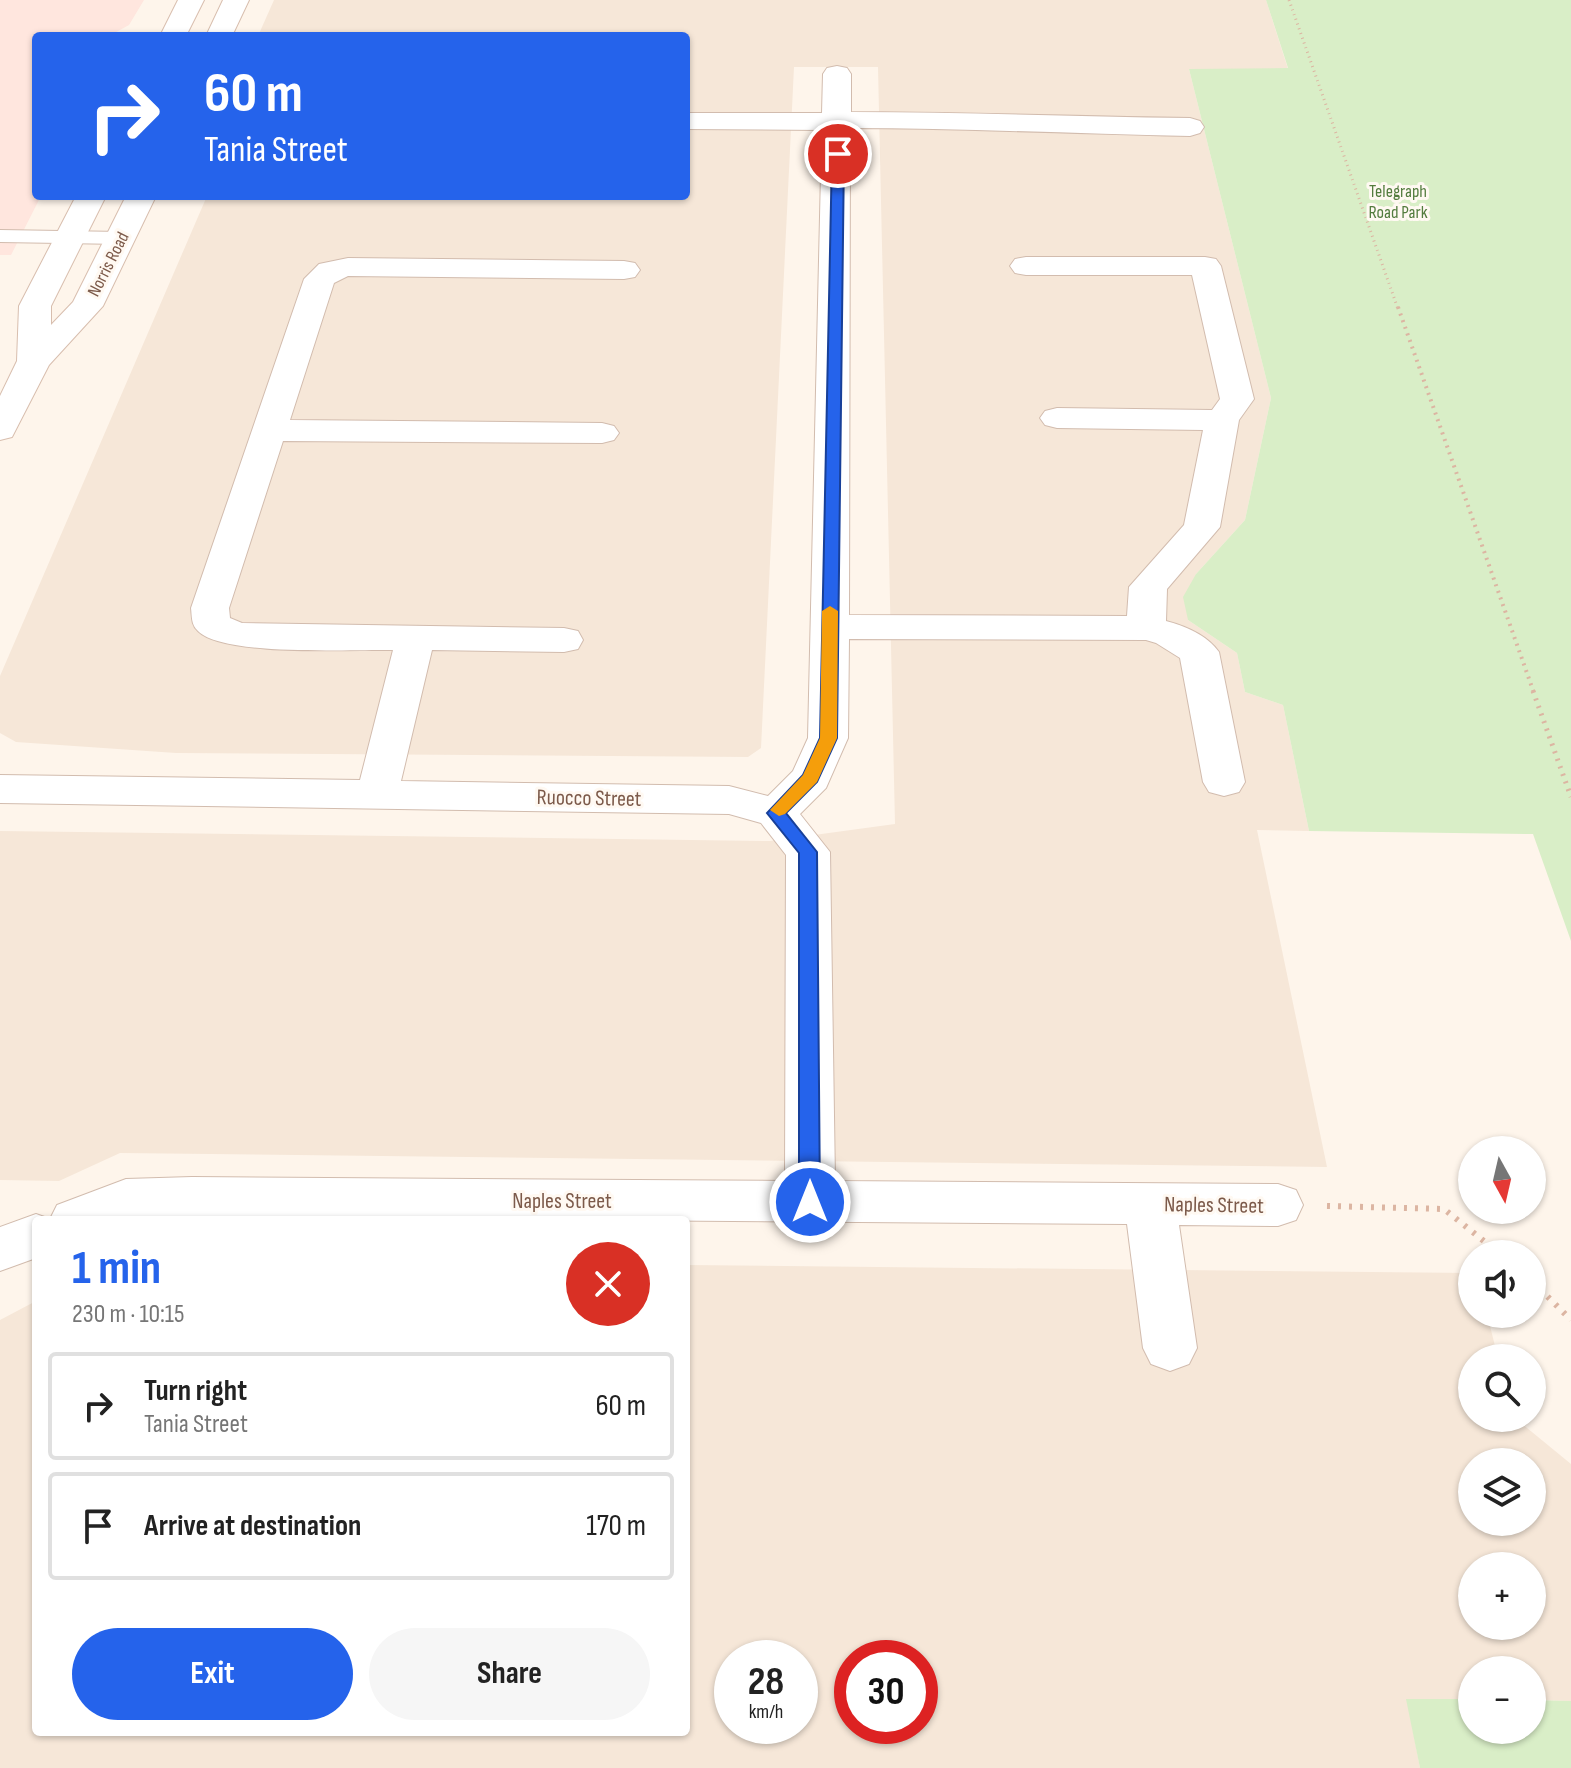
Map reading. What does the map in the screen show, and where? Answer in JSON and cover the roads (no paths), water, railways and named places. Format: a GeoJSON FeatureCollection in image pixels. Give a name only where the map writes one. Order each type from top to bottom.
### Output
{"type":"FeatureCollection","features":[{"type":"Feature","properties":{"kind":"street"},"geometry":{"type":"LineString","coordinates":[[175,32],[191,0]]}},
{"type":"Feature","properties":{"kind":"street"},"geometry":{"type":"LineString","coordinates":[[221,32],[236,0]]}},
{"type":"Feature","properties":{"kind":"street"},"geometry":{"type":"LineString","coordinates":[[810,1202],[808,852],[776,813],[811,778],[828,738],[837,74]]}},
{"type":"Feature","properties":{"kind":"street"},"geometry":{"type":"LineString","coordinates":[[690,121],[997,120],[1079,126],[1190,127]]}},
{"type":"Feature","properties":{"kind":"street","name":"Norris Road"},"geometry":{"type":"LineString","coordinates":[[34,361],[35,306],[89,200]]}},
{"type":"Feature","properties":{"kind":"street","name":"Norris Road"},"geometry":{"type":"LineString","coordinates":[[0,430],[34,361],[87,306],[139,200]]}},
{"type":"Feature","properties":{"kind":"street"},"geometry":{"type":"LineString","coordinates":[[1026,266],[1205,266],[1237,399],[1222,420],[1202,527],[1148,587],[1146,628]]}},
{"type":"Feature","properties":{"kind":"street"},"geometry":{"type":"LineString","coordinates":[[564,640],[236,635],[212,624],[210,608],[320,279],[330,271],[348,267],[624,270]]}},
{"type":"Feature","properties":{"kind":"street"},"geometry":{"type":"LineString","coordinates":[[1057,418],[1222,420]]}},
{"type":"Feature","properties":{"kind":"street"},"geometry":{"type":"LineString","coordinates":[[270,430],[602,433]]}},
{"type":"Feature","properties":{"kind":"street"},"geometry":{"type":"LineString","coordinates":[[830,627],[1146,628],[1170,634],[1199,652],[1224,782]]}},
{"type":"Feature","properties":{"kind":"street"},"geometry":{"type":"LineString","coordinates":[[377,794],[416,638]]}},
{"type":"Feature","properties":{"kind":"street","name":"Ruocco Street"},"geometry":{"type":"LineString","coordinates":[[0,789],[729,800],[776,813]]}},
{"type":"Feature","properties":{"kind":"street","name":"Naples Street"},"geometry":{"type":"LineString","coordinates":[[85,1216],[126,1200],[192,1197],[1278,1205]]}},
{"type":"Feature","properties":{"kind":"street","name":"Naples Street"},"geometry":{"type":"LineString","coordinates":[[1150,1203],[1170,1348]]}},
{"type":"Feature","properties":{"kind":"street"},"geometry":{"type":"LineString","coordinates":[[0,1250],[32,1237]]}},
{"type":"Feature","properties":{"kind":"lane"},"geometry":{"type":"LineString","coordinates":[[0,236],[122,238]]}},
{"type":"Feature","properties":{"kind":"park label","name":"Telegraph Road Park"},"geometry":{"type":"Point","coordinates":[1398,201]}}]}
